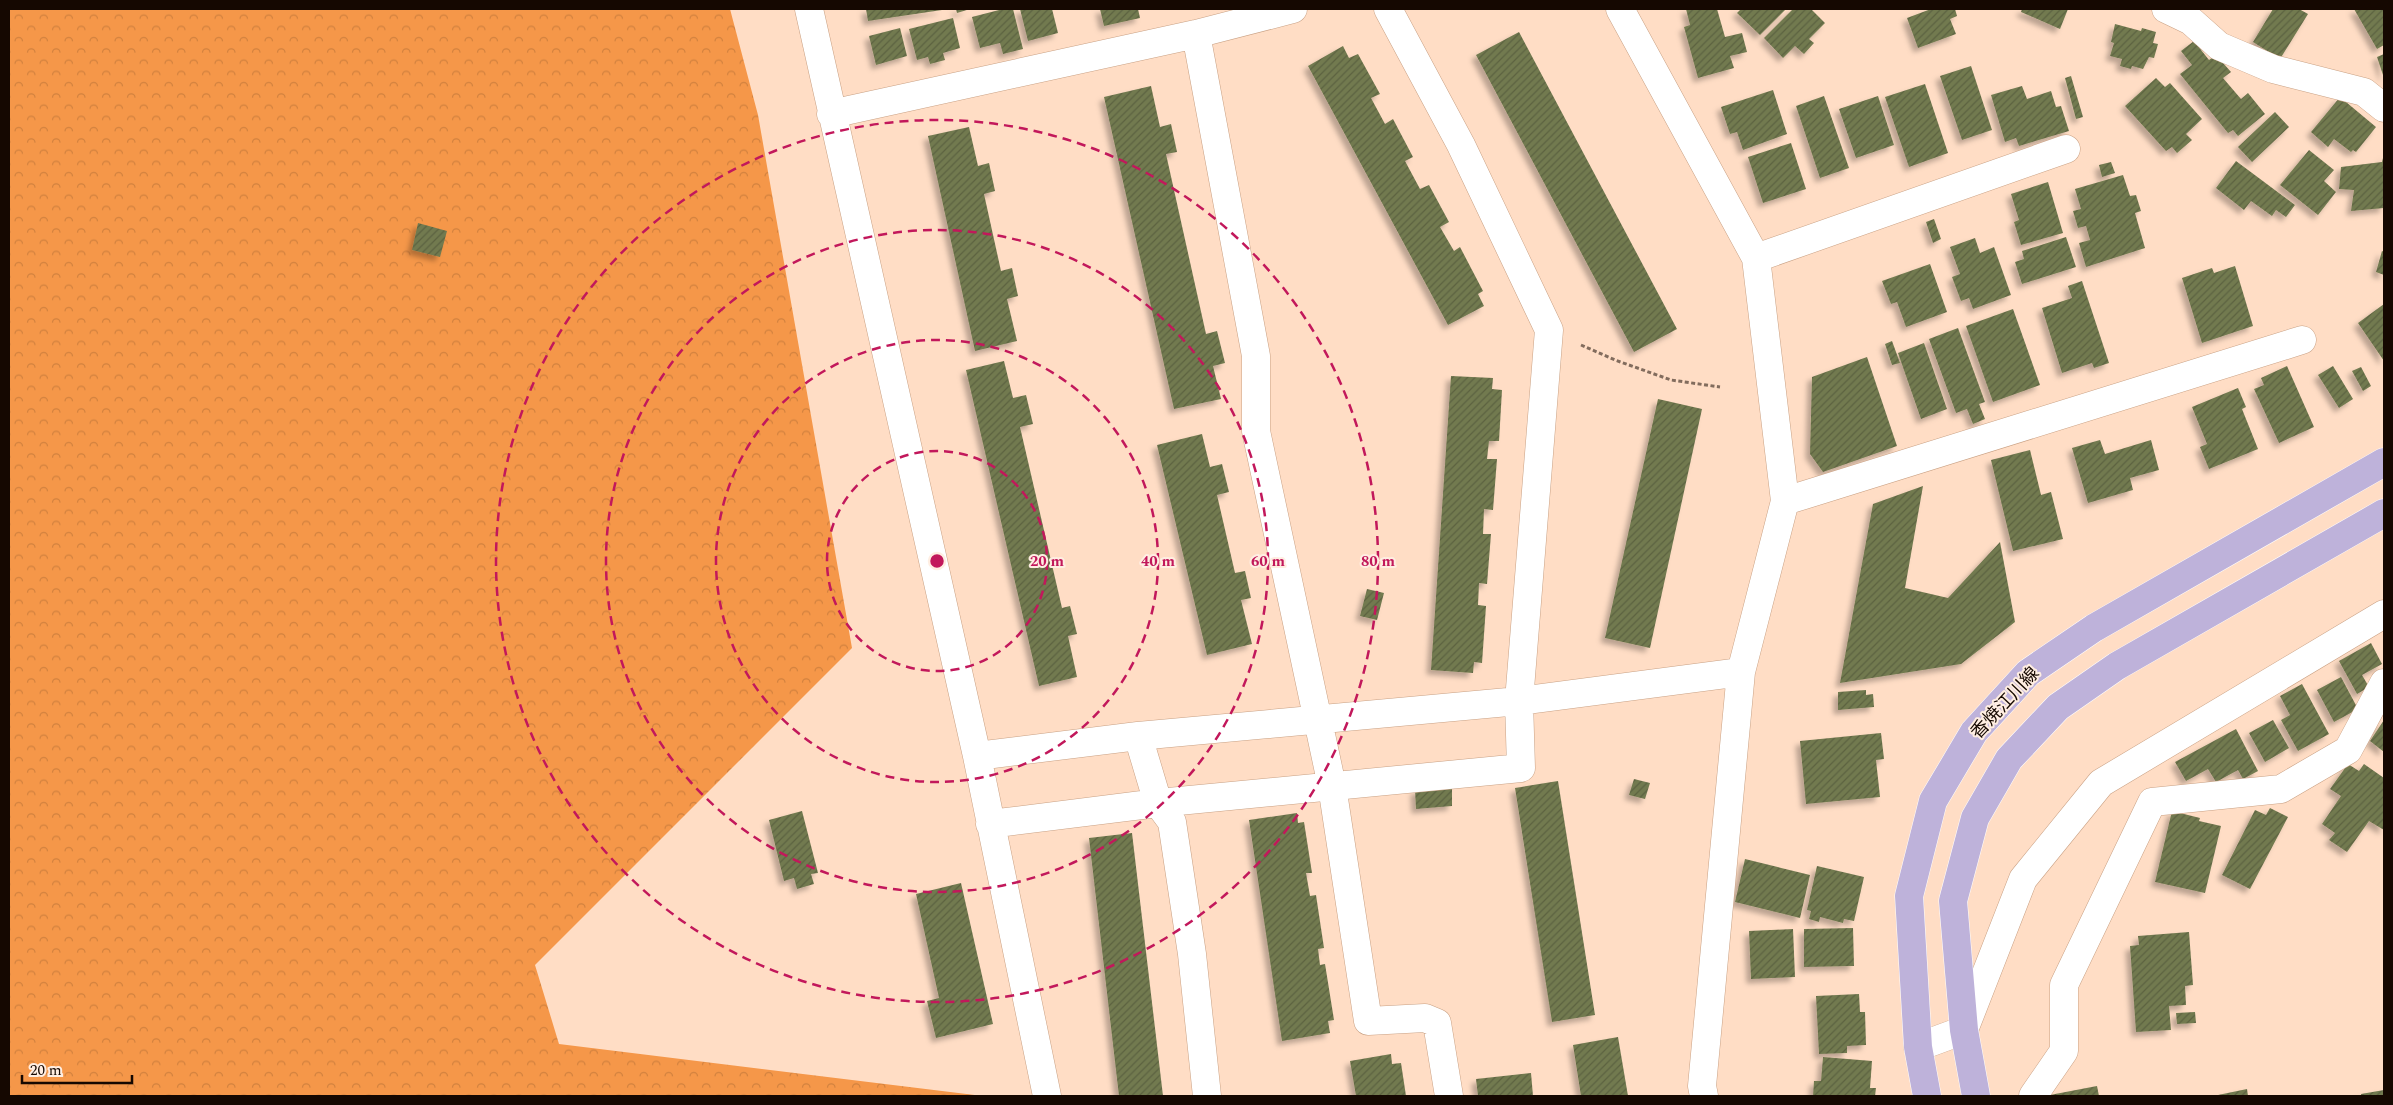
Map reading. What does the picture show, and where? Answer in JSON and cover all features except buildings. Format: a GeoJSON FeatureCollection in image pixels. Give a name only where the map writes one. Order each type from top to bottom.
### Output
{"type":"FeatureCollection","features":[{"type":"Feature","properties":{"kind":"main road","name":"香焼江川線"},"geometry":{"type":"LineString","coordinates":[[1927,1096],[1918,1047],[1909,896],[1934,801],[1974,732],[2028,673],[2094,628],[2384,462]]}},
{"type":"Feature","properties":{"kind":"main road"},"geometry":{"type":"LineString","coordinates":[[1976,1096],[1964,1030],[1953,901],[1975,818],[2009,759],[2058,707],[2117,666],[2384,513]]}},
{"type":"Feature","properties":{"kind":"street"},"geometry":{"type":"LineString","coordinates":[[809,9],[831,114],[977,756],[1047,1096]]}},
{"type":"Feature","properties":{"kind":"street"},"geometry":{"type":"LineString","coordinates":[[831,114],[1196,34],[1293,9]]}},
{"type":"Feature","properties":{"kind":"street"},"geometry":{"type":"LineString","coordinates":[[990,824],[1158,803],[1521,768],[1519,701],[1549,330],[1461,145],[1388,9]]}},
{"type":"Feature","properties":{"kind":"street"},"geometry":{"type":"LineString","coordinates":[[1620,9],[1756,258],[1785,501],[1741,672],[1703,1076],[1704,1096]]}},
{"type":"Feature","properties":{"kind":"street"},"geometry":{"type":"LineString","coordinates":[[2166,9],[2191,21],[2219,46],[2273,69],[2364,92],[2384,108]]}},
{"type":"Feature","properties":{"kind":"street"},"geometry":{"type":"LineString","coordinates":[[1196,34],[1256,356],[1256,431],[1332,786],[1368,1021],[1425,1018],[1437,1023],[1448,1096]]}},
{"type":"Feature","properties":{"kind":"street"},"geometry":{"type":"LineString","coordinates":[[1756,258],[2066,149]]}},
{"type":"Feature","properties":{"kind":"street"},"geometry":{"type":"LineString","coordinates":[[1785,501],[2302,340]]}},
{"type":"Feature","properties":{"kind":"street"},"geometry":{"type":"LineString","coordinates":[[1918,1047],[1964,1030],[2023,879],[2101,783],[2384,614]]}},
{"type":"Feature","properties":{"kind":"street"},"geometry":{"type":"LineString","coordinates":[[977,756],[1138,736],[1519,701],[1741,672]]}},
{"type":"Feature","properties":{"kind":"street"},"geometry":{"type":"LineString","coordinates":[[2033,1096],[2064,1050],[2064,985],[2152,802],[2281,789],[2348,750],[2384,683]]}},
{"type":"Feature","properties":{"kind":"street"},"geometry":{"type":"LineString","coordinates":[[1138,736],[1158,803],[1172,822],[1192,954],[1208,1096]]}},
{"type":"Feature","properties":{"kind":"path"},"geometry":{"type":"LineString","coordinates":[[1549,330],[1616,360],[1671,380],[1720,387]]}},
{"type":"Feature","properties":{"kind":"green space"},"geometry":{"type":"Polygon","coordinates":[[[9,9],[730,9],[758,115],[852,648],[535,965],[559,1044],[983,1096],[9,1096],[9,9]]]}}]}
